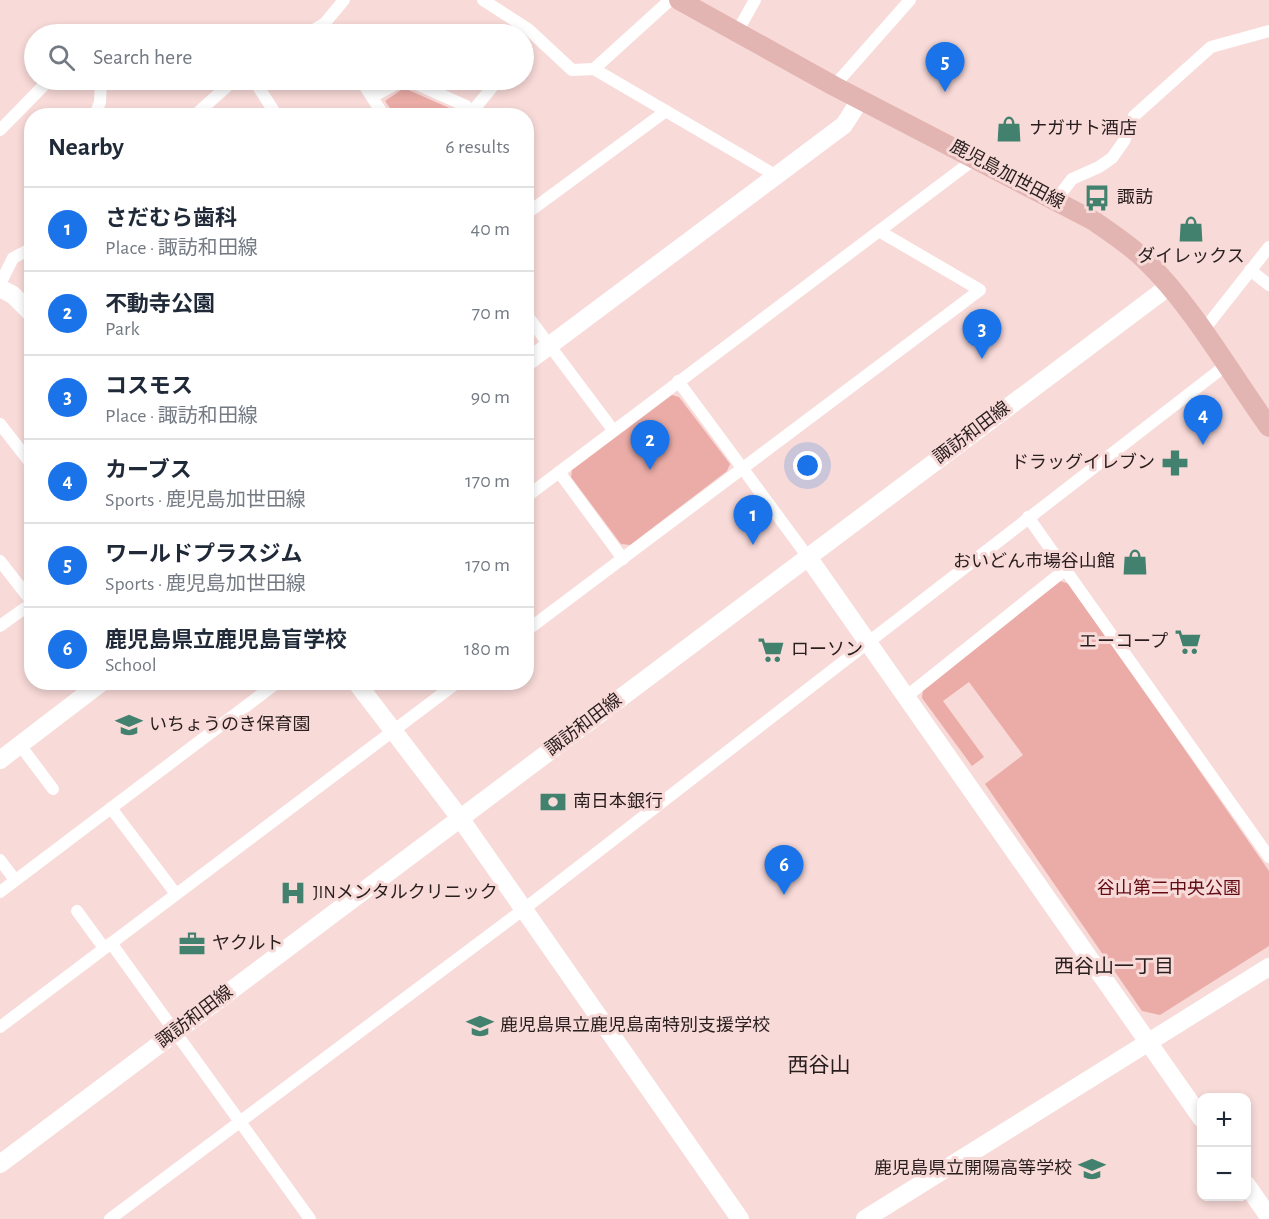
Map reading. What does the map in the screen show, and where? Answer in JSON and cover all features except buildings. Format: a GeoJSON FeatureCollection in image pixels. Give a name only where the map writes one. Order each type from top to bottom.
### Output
{"type":"FeatureCollection","features":[{"type":"Feature","properties":{"kind":"main road","name":"鹿児島加世田線"},"geometry":{"type":"LineString","coordinates":[[680,0],[860,100],[1056,200],[1094,221],[1126,244],[1151,266],[1168,287],[1269,427]]}},
{"type":"Feature","properties":{"kind":"street"},"geometry":{"type":"LineString","coordinates":[[331,24],[344,0]]}},
{"type":"Feature","properties":{"kind":"street"},"geometry":{"type":"LineString","coordinates":[[483,0],[520,24]]}},
{"type":"Feature","properties":{"kind":"street"},"geometry":{"type":"LineString","coordinates":[[594,69],[670,0]]}},
{"type":"Feature","properties":{"kind":"street"},"geometry":{"type":"LineString","coordinates":[[737,32],[755,0]]}},
{"type":"Feature","properties":{"kind":"street"},"geometry":{"type":"LineString","coordinates":[[834,86],[910,0]]}},
{"type":"Feature","properties":{"kind":"street"},"geometry":{"type":"LineString","coordinates":[[1056,200],[1072,179],[1099,167],[1112,158],[1124,141],[1134,116],[1211,47],[1269,31]]}},
{"type":"Feature","properties":{"kind":"street"},"geometry":{"type":"LineString","coordinates":[[534,35],[572,70],[594,69],[775,175]]}},
{"type":"Feature","properties":{"kind":"street"},"geometry":{"type":"LineString","coordinates":[[0,130],[39,90]]}},
{"type":"Feature","properties":{"kind":"street"},"geometry":{"type":"LineString","coordinates":[[98,108],[101,90]]}},
{"type":"Feature","properties":{"kind":"street"},"geometry":{"type":"LineString","coordinates":[[203,108],[223,90]]}},
{"type":"Feature","properties":{"kind":"street"},"geometry":{"type":"LineString","coordinates":[[260,90],[272,108]]}},
{"type":"Feature","properties":{"kind":"street"},"geometry":{"type":"LineString","coordinates":[[367,90],[379,108]]}},
{"type":"Feature","properties":{"kind":"street"},"geometry":{"type":"LineString","coordinates":[[372,97],[385,90]]}},
{"type":"Feature","properties":{"kind":"street"},"geometry":{"type":"LineString","coordinates":[[430,90],[468,108]]}},
{"type":"Feature","properties":{"kind":"street"},"geometry":{"type":"LineString","coordinates":[[477,108],[490,90]]}},
{"type":"Feature","properties":{"kind":"street"},"geometry":{"type":"LineString","coordinates":[[534,357],[844,125],[860,100]]}},
{"type":"Feature","properties":{"kind":"street"},"geometry":{"type":"LineString","coordinates":[[534,208],[666,111]]}},
{"type":"Feature","properties":{"kind":"street"},"geometry":{"type":"LineString","coordinates":[[534,490],[975,158]]}},
{"type":"Feature","properties":{"kind":"street"},"geometry":{"type":"LineString","coordinates":[[534,625],[980,290],[879,231]]}},
{"type":"Feature","properties":{"kind":"street"},"geometry":{"type":"LineString","coordinates":[[1202,332],[1269,247]]}},
{"type":"Feature","properties":{"kind":"street"},"geometry":{"type":"LineString","coordinates":[[24,252],[13,258],[0,286],[24,306]]}},
{"type":"Feature","properties":{"kind":"street"},"geometry":{"type":"LineString","coordinates":[[1250,270],[1269,285]]}},
{"type":"Feature","properties":{"kind":"street","name":"諏訪和田線"},"geometry":{"type":"LineString","coordinates":[[0,1164],[1168,287]]}},
{"type":"Feature","properties":{"kind":"street"},"geometry":{"type":"LineString","coordinates":[[534,325],[614,430]]}},
{"type":"Feature","properties":{"kind":"street"},"geometry":{"type":"LineString","coordinates":[[110,1219],[524,909],[1226,366]]}},
{"type":"Feature","properties":{"kind":"street"},"geometry":{"type":"LineString","coordinates":[[678,381],[907,696],[1197,1112]]}},
{"type":"Feature","properties":{"kind":"street"},"geometry":{"type":"LineString","coordinates":[[0,424],[24,455]]}},
{"type":"Feature","properties":{"kind":"street"},"geometry":{"type":"LineString","coordinates":[[559,472],[623,559]]}},
{"type":"Feature","properties":{"kind":"street"},"geometry":{"type":"LineString","coordinates":[[1028,517],[1269,857]]}},
{"type":"Feature","properties":{"kind":"street"},"geometry":{"type":"LineString","coordinates":[[0,561],[24,592]]}},
{"type":"Feature","properties":{"kind":"street"},"geometry":{"type":"LineString","coordinates":[[907,696],[1066,569]]}},
{"type":"Feature","properties":{"kind":"street"},"geometry":{"type":"LineString","coordinates":[[0,626],[24,609]]}},
{"type":"Feature","properties":{"kind":"street"},"geometry":{"type":"LineString","coordinates":[[0,760],[92,690]]}},
{"type":"Feature","properties":{"kind":"street"},"geometry":{"type":"LineString","coordinates":[[0,892],[267,690]]}},
{"type":"Feature","properties":{"kind":"street"},"geometry":{"type":"LineString","coordinates":[[362,690],[460,818],[740,1219]]}},
{"type":"Feature","properties":{"kind":"street"},"geometry":{"type":"LineString","coordinates":[[0,1026],[447,690]]}},
{"type":"Feature","properties":{"kind":"street"},"geometry":{"type":"LineString","coordinates":[[20,745],[53,789]]}},
{"type":"Feature","properties":{"kind":"street"},"geometry":{"type":"LineString","coordinates":[[111,808],[176,894]]}},
{"type":"Feature","properties":{"kind":"street"},"geometry":{"type":"LineString","coordinates":[[0,860],[15,880]]}},
{"type":"Feature","properties":{"kind":"street"},"geometry":{"type":"LineString","coordinates":[[77,911],[108,946],[176,1032],[310,1219]]}},
{"type":"Feature","properties":{"kind":"street"},"geometry":{"type":"LineString","coordinates":[[866,1219],[1269,967]]}},
{"type":"Feature","properties":{"kind":"street"},"geometry":{"type":"LineString","coordinates":[[1251,1191],[1269,1217]]}},
{"type":"Feature","properties":{"kind":"green space"},"geometry":{"type":"Polygon","coordinates":[[[401,90],[409,90],[449,108],[390,108],[385,101],[401,90]]]}},
{"type":"Feature","properties":{"kind":"green space"},"geometry":{"type":"Polygon","coordinates":[[[672,395],[679,397],[730,464],[727,471],[630,545],[621,544],[571,477],[572,470],[672,395]]]}},
{"type":"Feature","properties":{"kind":"green space","name":"谷山第二中央公園"},"geometry":{"type":"Polygon","coordinates":[[[1060,581],[1070,584],[1269,871],[1269,946],[1160,1015],[1142,1011],[985,784],[1023,755],[969,682],[943,701],[984,757],[972,766],[922,698],[923,688],[1060,581]]]}},
{"type":"Feature","properties":{"kind":"place","name":"ワールドプラスジム"},"geometry":{"type":"Point","coordinates":[945,92]}},
{"type":"Feature","properties":{"kind":"place","name":"ナガサト酒店"},"geometry":{"type":"Point","coordinates":[1009,129]}},
{"type":"Feature","properties":{"kind":"place","name":"諏訪"},"geometry":{"type":"Point","coordinates":[1097,198]}},
{"type":"Feature","properties":{"kind":"place","name":"ダイレックス"},"geometry":{"type":"Point","coordinates":[1191,229]}},
{"type":"Feature","properties":{"kind":"place","name":"コスモス"},"geometry":{"type":"Point","coordinates":[982,359]}},
{"type":"Feature","properties":{"kind":"place","name":"カーブス"},"geometry":{"type":"Point","coordinates":[1203,445]}},
{"type":"Feature","properties":{"kind":"place","name":"ドラッグイレブン"},"geometry":{"type":"Point","coordinates":[1175,463]}},
{"type":"Feature","properties":{"kind":"place","name":"不動寺公園"},"geometry":{"type":"Point","coordinates":[650,470]}},
{"type":"Feature","properties":{"kind":"place","name":"さだむら歯科"},"geometry":{"type":"Point","coordinates":[753,545]}},
{"type":"Feature","properties":{"kind":"place","name":"おいどん市場谷山館"},"geometry":{"type":"Point","coordinates":[1135,562]}},
{"type":"Feature","properties":{"kind":"place","name":"エーコープ"},"geometry":{"type":"Point","coordinates":[1188,642]}},
{"type":"Feature","properties":{"kind":"place","name":"ローソン"},"geometry":{"type":"Point","coordinates":[771,650]}},
{"type":"Feature","properties":{"kind":"place","name":"いちょうのき保育園"},"geometry":{"type":"Point","coordinates":[129,725]}},
{"type":"Feature","properties":{"kind":"place","name":"南日本銀行"},"geometry":{"type":"Point","coordinates":[553,802]}},
{"type":"Feature","properties":{"kind":"place","name":"JINメンタルクリニック"},"geometry":{"type":"Point","coordinates":[293,893]}},
{"type":"Feature","properties":{"kind":"place","name":"鹿児島県立鹿児島盲学校"},"geometry":{"type":"Point","coordinates":[784,895]}},
{"type":"Feature","properties":{"kind":"place","name":"ヤクルト"},"geometry":{"type":"Point","coordinates":[192,944]}},
{"type":"Feature","properties":{"kind":"place","name":"鹿児島県立鹿児島南特別支援学校"},"geometry":{"type":"Point","coordinates":[480,1026]}},
{"type":"Feature","properties":{"kind":"place","name":"鹿児島県立開陽高等学校"},"geometry":{"type":"Point","coordinates":[1092,1169]}},
{"type":"Feature","properties":{"kind":"district","name":"西谷山一丁目"},"geometry":{"type":"Point","coordinates":[1114,967]}},
{"type":"Feature","properties":{"kind":"district","name":"西谷山"},"geometry":{"type":"Point","coordinates":[819,1065]}}]}
